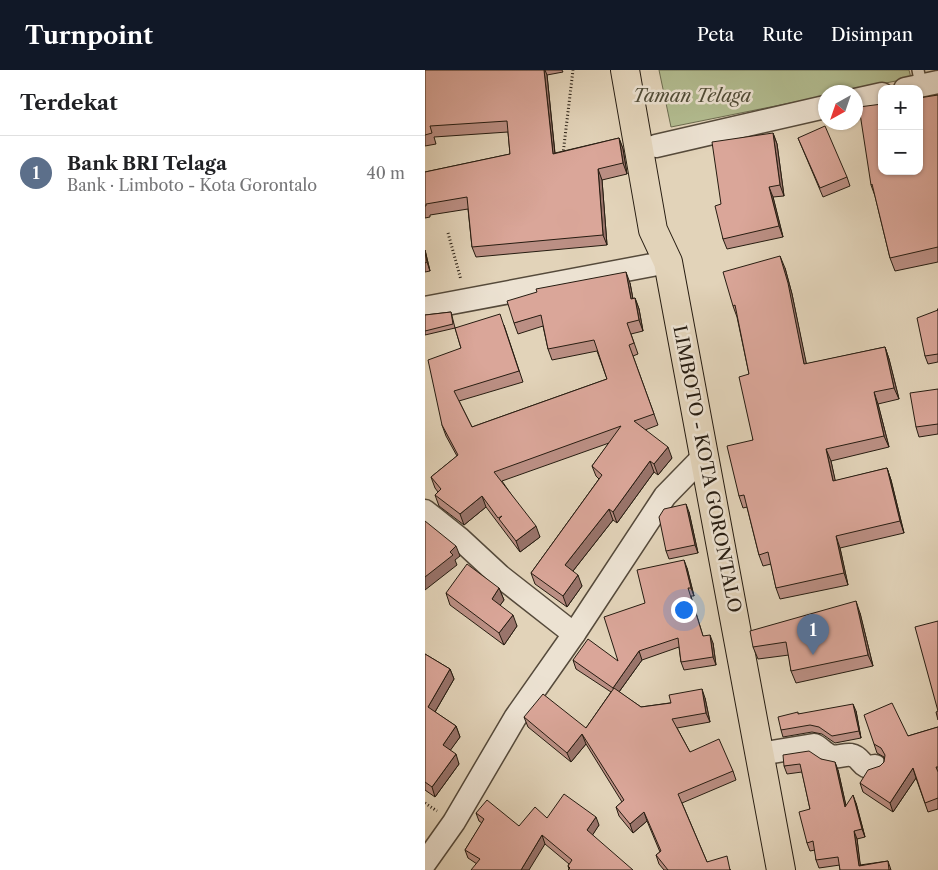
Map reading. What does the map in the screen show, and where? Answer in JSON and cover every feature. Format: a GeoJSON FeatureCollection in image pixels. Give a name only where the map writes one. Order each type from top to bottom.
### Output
{"type":"FeatureCollection","features":[{"type":"Feature","properties":{"kind":"highway","name":"LIMBOTO - KOTA GORONTALO"},"geometry":{"type":"LineString","coordinates":[[625,70],[653,230],[668,262],[781,870]]}},
{"type":"Feature","properties":{"kind":"highway"},"geometry":{"type":"LineString","coordinates":[[643,70],[671,225],[668,262]]}},
{"type":"Feature","properties":{"kind":"street"},"geometry":{"type":"LineString","coordinates":[[863,98],[878,95]]}},
{"type":"Feature","properties":{"kind":"street"},"geometry":{"type":"LineString","coordinates":[[657,146],[818,109]]}},
{"type":"Feature","properties":{"kind":"street"},"geometry":{"type":"LineString","coordinates":[[425,308],[668,262]]}},
{"type":"Feature","properties":{"kind":"street"},"geometry":{"type":"LineString","coordinates":[[425,863],[454,822],[515,718],[574,634],[665,496],[705,455]]}},
{"type":"Feature","properties":{"kind":"street"},"geometry":{"type":"LineString","coordinates":[[425,511],[446,527],[500,576],[574,634]]}},
{"type":"Feature","properties":{"kind":"street"},"geometry":{"type":"LineString","coordinates":[[760,754],[814,745],[828,755],[851,756],[858,758],[864,766],[869,768],[875,766]]}},
{"type":"Feature","properties":{"kind":"path"},"geometry":{"type":"LineString","coordinates":[[563,158],[573,70]]}},
{"type":"Feature","properties":{"kind":"path"},"geometry":{"type":"LineString","coordinates":[[448,233],[467,299]]}},
{"type":"Feature","properties":{"kind":"green space","name":"Taman Telaga"},"geometry":{"type":"Polygon","coordinates":[[[659,70],[909,70],[911,78],[863,87],[863,85],[818,85],[818,97],[671,127],[659,70]]]}},
{"type":"Feature","properties":{"kind":"building"},"geometry":{"type":"Polygon","coordinates":[[[425,70],[544,70],[553,154],[619,138],[623,163],[598,169],[603,235],[472,247],[467,197],[426,204],[425,206],[425,172],[510,154],[507,121],[430,126],[432,133],[425,135],[425,70]]]}},
{"type":"Feature","properties":{"kind":"building"},"geometry":{"type":"Polygon","coordinates":[[[938,95],[938,247],[890,258],[871,185],[863,130],[863,106],[878,105],[878,175],[923,175],[923,97],[938,95]]]}},
{"type":"Feature","properties":{"kind":"building"},"geometry":{"type":"Polygon","coordinates":[[[818,129],[827,130],[847,177],[820,188],[798,138],[818,129]]]}},
{"type":"Feature","properties":{"kind":"building"},"geometry":{"type":"Polygon","coordinates":[[[773,133],[780,185],[769,187],[779,226],[723,239],[715,206],[721,204],[712,142],[773,133]]]}},
{"type":"Feature","properties":{"kind":"building"},"geometry":{"type":"Polygon","coordinates":[[[780,256],[788,283],[804,364],[885,347],[894,388],[874,392],[884,436],[826,449],[833,481],[887,468],[900,521],[836,536],[844,573],[776,588],[768,552],[759,555],[744,495],[739,496],[727,446],[753,440],[739,377],[749,374],[735,305],[733,306],[723,272],[780,256]]]}},
{"type":"Feature","properties":{"kind":"building"},"geometry":{"type":"Polygon","coordinates":[[[626,272],[631,299],[635,298],[639,320],[627,323],[634,343],[629,345],[654,414],[634,421],[668,447],[654,464],[650,461],[613,512],[609,509],[565,565],[578,575],[563,596],[531,573],[602,475],[592,466],[621,426],[494,472],[536,526],[516,541],[499,519],[502,516],[498,518],[482,496],[460,514],[435,495],[441,489],[431,477],[458,455],[442,425],[428,360],[461,348],[455,328],[500,314],[519,371],[454,391],[472,427],[607,379],[594,340],[548,349],[541,315],[514,323],[507,301],[537,292],[536,289],[626,272]]]}},
{"type":"Feature","properties":{"kind":"building"},"geometry":{"type":"Polygon","coordinates":[[[938,310],[938,354],[925,356],[917,318],[938,310]]]}},
{"type":"Feature","properties":{"kind":"building"},"geometry":{"type":"Polygon","coordinates":[[[451,312],[453,324],[425,331],[425,315],[451,312]]]}},
{"type":"Feature","properties":{"kind":"building"},"geometry":{"type":"Polygon","coordinates":[[[938,389],[938,424],[916,427],[910,393],[938,389]]]}},
{"type":"Feature","properties":{"kind":"building"},"geometry":{"type":"Polygon","coordinates":[[[686,504],[695,545],[666,551],[659,517],[664,509],[686,504]]]}},
{"type":"Feature","properties":{"kind":"building"},"geometry":{"type":"Polygon","coordinates":[[[425,521],[456,546],[450,552],[453,555],[425,577],[425,521]]]}},
{"type":"Feature","properties":{"kind":"building"},"geometry":{"type":"Polygon","coordinates":[[[684,560],[691,588],[688,588],[703,636],[710,635],[713,657],[681,662],[678,638],[639,651],[613,688],[573,660],[588,639],[618,661],[604,617],[645,603],[637,570],[684,560]]]}},
{"type":"Feature","properties":{"kind":"building"},"geometry":{"type":"Polygon","coordinates":[[[467,564],[499,588],[492,599],[513,615],[499,633],[446,593],[467,564]]]}},
{"type":"Feature","properties":{"kind":"building"},"geometry":{"type":"Polygon","coordinates":[[[856,601],[868,655],[791,671],[786,642],[753,647],[750,631],[856,601]]]}},
{"type":"Feature","properties":{"kind":"building"},"geometry":{"type":"Polygon","coordinates":[[[938,621],[938,711],[915,627],[938,621]]]}},
{"type":"Feature","properties":{"kind":"building"},"geometry":{"type":"Polygon","coordinates":[[[425,654],[450,669],[428,707],[456,726],[443,745],[456,754],[432,787],[425,782],[425,654]]]}},
{"type":"Feature","properties":{"kind":"building"},"geometry":{"type":"Polygon","coordinates":[[[614,688],[641,707],[671,703],[669,695],[702,689],[706,713],[672,719],[690,752],[719,739],[733,771],[678,794],[707,862],[727,856],[730,870],[668,870],[656,855],[661,851],[644,812],[630,824],[616,807],[624,800],[582,734],[567,753],[524,717],[543,694],[586,728],[614,688]]]}},
{"type":"Feature","properties":{"kind":"building"},"geometry":{"type":"Polygon","coordinates":[[[892,703],[908,736],[938,727],[938,767],[936,767],[938,772],[938,798],[925,803],[913,768],[890,803],[860,783],[868,770],[880,766],[884,762],[885,755],[881,748],[874,744],[864,715],[892,703]]]}},
{"type":"Feature","properties":{"kind":"building"},"geometry":{"type":"Polygon","coordinates":[[[853,704],[859,731],[832,736],[819,727],[810,725],[781,730],[778,717],[798,712],[798,714],[853,704]]]}},
{"type":"Feature","properties":{"kind":"building"},"geometry":{"type":"Polygon","coordinates":[[[809,751],[821,759],[835,762],[845,807],[853,795],[862,829],[854,831],[859,866],[888,861],[889,870],[840,870],[838,857],[816,860],[813,841],[807,843],[799,812],[810,809],[800,764],[784,766],[783,755],[809,751]]]}},
{"type":"Feature","properties":{"kind":"building"},"geometry":{"type":"Polygon","coordinates":[[[564,794],[596,817],[587,830],[633,870],[568,870],[572,860],[542,835],[521,870],[471,870],[480,859],[465,850],[484,819],[476,813],[487,800],[519,826],[535,807],[547,818],[564,794]]]}},
{"type":"Feature","properties":{"kind":"place","name":"Bank BRI Telaga"},"geometry":{"type":"Point","coordinates":[813,655]}}]}
